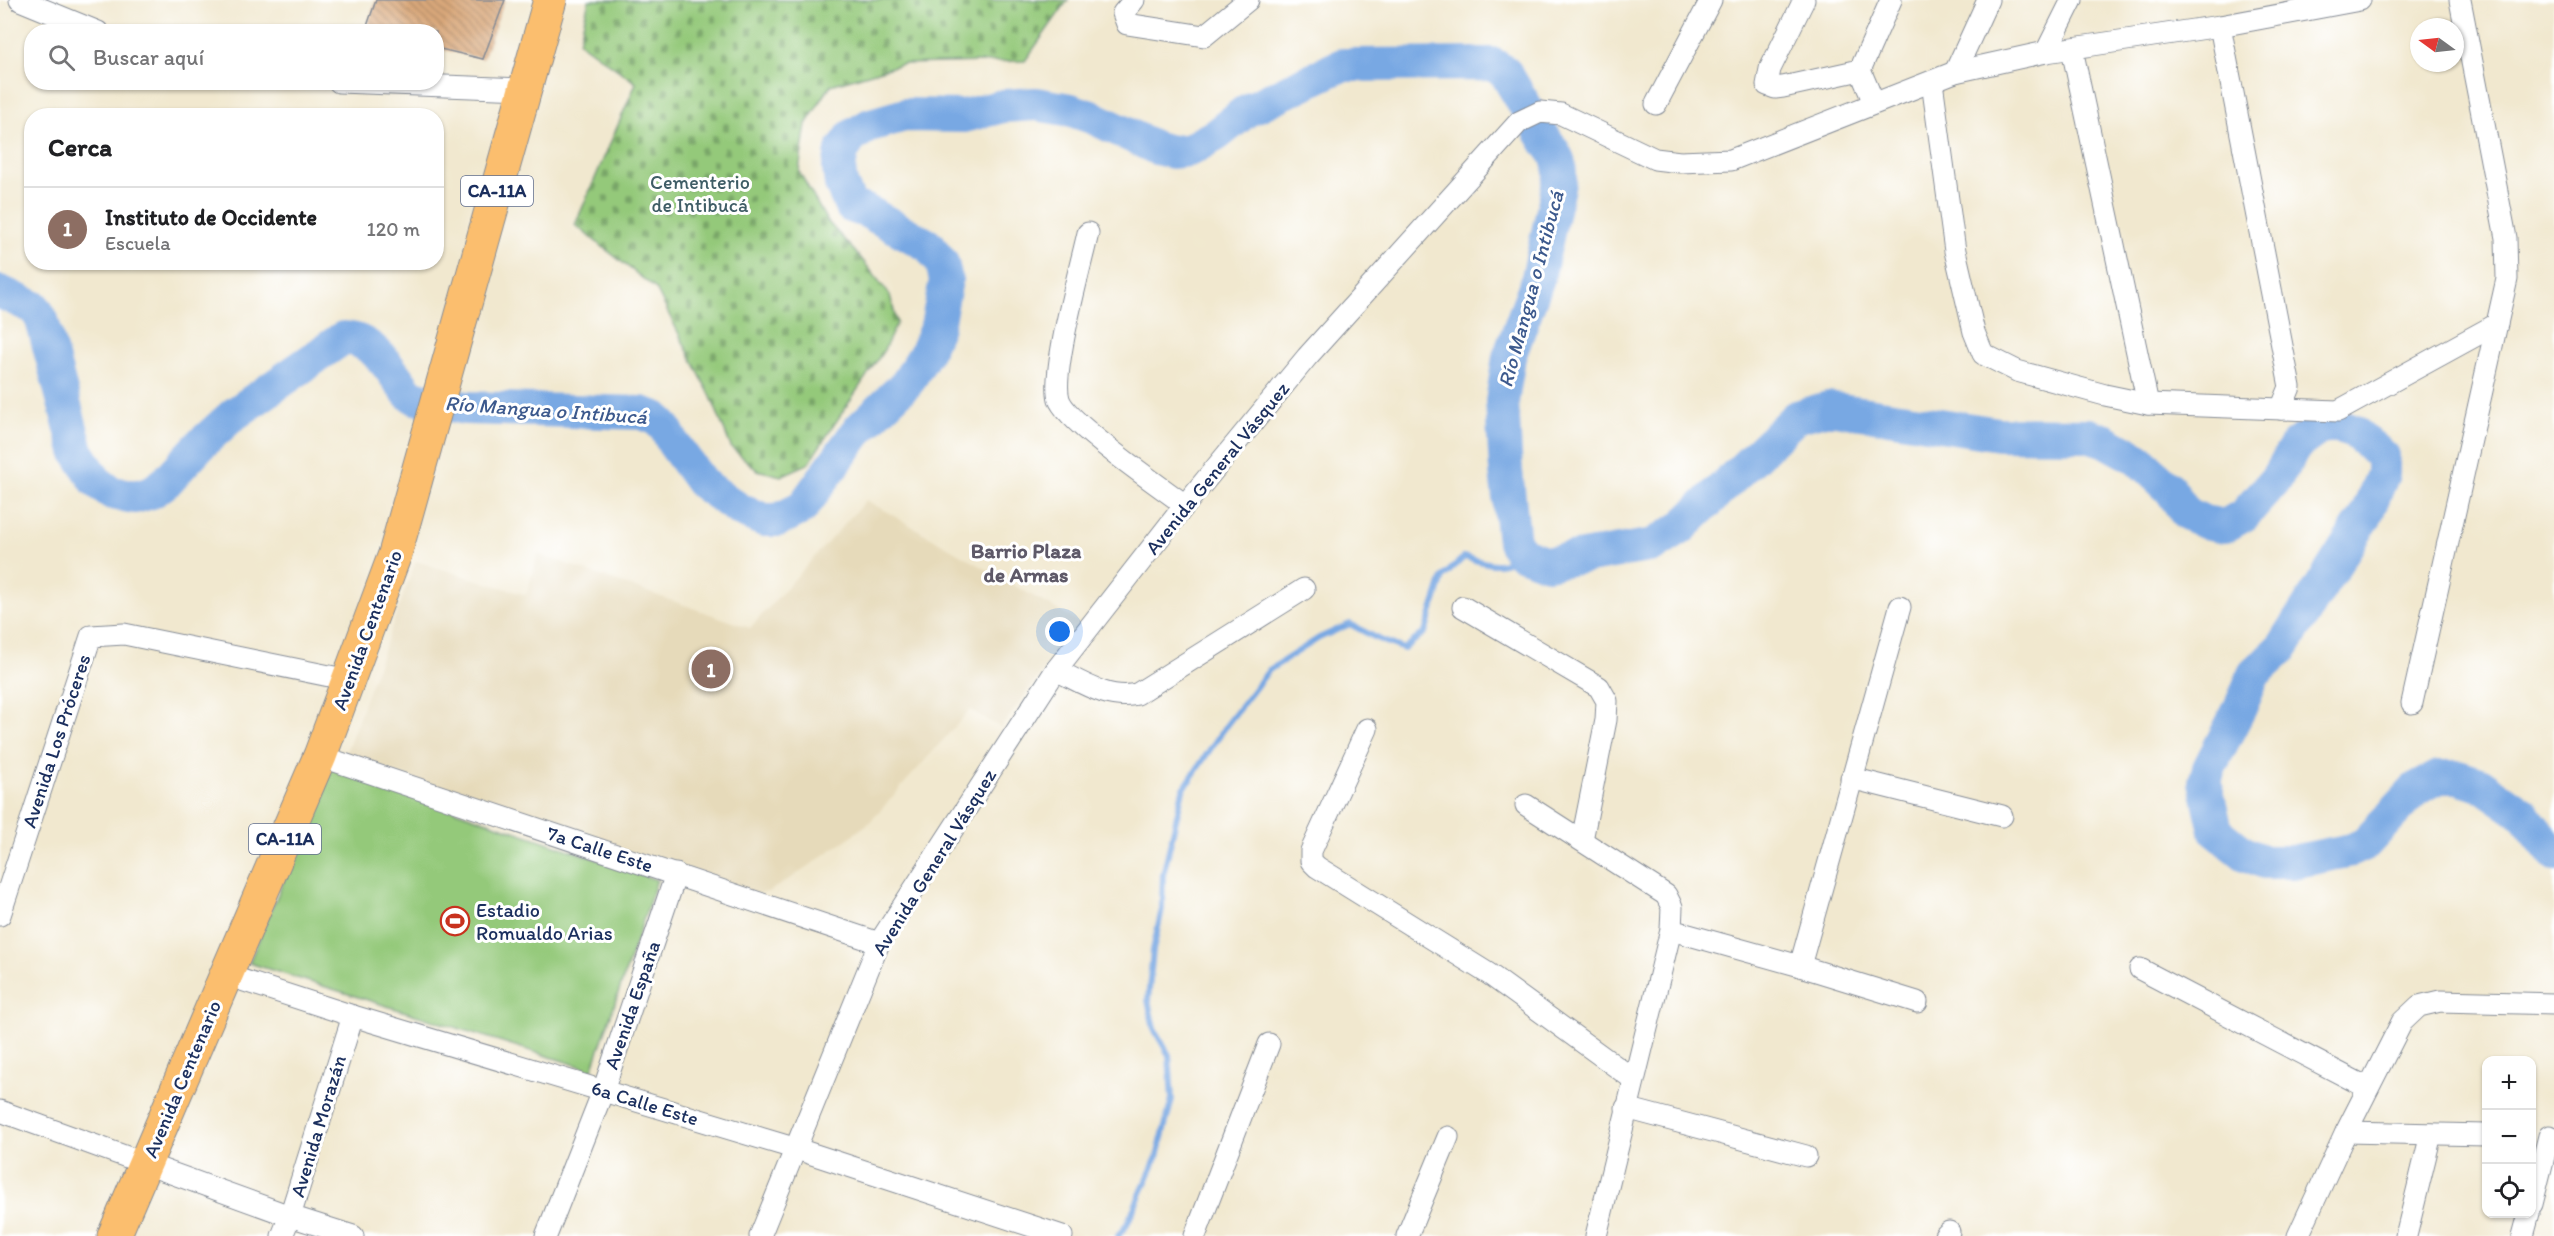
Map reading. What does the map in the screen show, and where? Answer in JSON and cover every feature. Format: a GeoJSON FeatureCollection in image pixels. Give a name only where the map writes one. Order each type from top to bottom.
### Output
{"type":"FeatureCollection","features":[{"type":"Feature","properties":{"kind":"main road","name":"Avenida Centenario"},"geometry":{"type":"LineString","coordinates":[[114,1236],[320,756],[395,555],[550,0]]}},
{"type":"Feature","properties":{"kind":"street"},"geometry":{"type":"LineString","coordinates":[[20,0],[78,24]]}},
{"type":"Feature","properties":{"kind":"street"},"geometry":{"type":"LineString","coordinates":[[1134,0],[1124,14],[1127,24],[1204,36],[1248,0]]}},
{"type":"Feature","properties":{"kind":"street"},"geometry":{"type":"LineString","coordinates":[[1656,104],[1711,0]]}},
{"type":"Feature","properties":{"kind":"street"},"geometry":{"type":"LineString","coordinates":[[1804,0],[1770,69],[1767,85],[1775,88],[1783,87],[1860,70]]}},
{"type":"Feature","properties":{"kind":"street"},"geometry":{"type":"LineString","coordinates":[[1874,104],[1860,70],[1891,0]]}},
{"type":"Feature","properties":{"kind":"street"},"geometry":{"type":"LineString","coordinates":[[1955,72],[1988,0]]}},
{"type":"Feature","properties":{"kind":"street"},"geometry":{"type":"LineString","coordinates":[[2046,52],[2072,0]]}},
{"type":"Feature","properties":{"kind":"street","name":"Avenida General Vásquez"},"geometry":{"type":"LineString","coordinates":[[760,1236],[879,943],[1056,670],[1185,504],[1306,357],[1519,123],[1540,112],[1560,114],[1655,159],[1680,162],[1731,160],[1801,135],[1955,72],[2046,52],[2220,26],[2329,3],[2360,0]]}},
{"type":"Feature","properties":{"kind":"street"},"geometry":{"type":"LineString","coordinates":[[2412,703],[2507,279],[2506,238],[2460,0]]}},
{"type":"Feature","properties":{"kind":"street"},"geometry":{"type":"LineString","coordinates":[[2220,26],[2290,387],[2281,409]]}},
{"type":"Feature","properties":{"kind":"street"},"geometry":{"type":"LineString","coordinates":[[2072,49],[2148,404]]}},
{"type":"Feature","properties":{"kind":"street"},"geometry":{"type":"LineString","coordinates":[[1932,82],[1955,251],[1974,332],[1983,354],[2017,371],[2148,404],[2338,411],[2497,324]]}},
{"type":"Feature","properties":{"kind":"street"},"geometry":{"type":"LineString","coordinates":[[444,86],[526,89]]}},
{"type":"Feature","properties":{"kind":"street"},"geometry":{"type":"LineString","coordinates":[[1088,232],[1058,370],[1059,400],[1084,429],[1185,504]]}},
{"type":"Feature","properties":{"kind":"street"},"geometry":{"type":"LineString","coordinates":[[1056,670],[1106,693],[1124,697],[1137,694],[1304,589]]}},
{"type":"Feature","properties":{"kind":"street"},"geometry":{"type":"LineString","coordinates":[[1463,607],[1599,687],[1607,701],[1606,720],[1582,840]]}},
{"type":"Feature","properties":{"kind":"street"},"geometry":{"type":"LineString","coordinates":[[1800,966],[1900,607]]}},
{"type":"Feature","properties":{"kind":"street","name":"Avenida Los Próceres"},"geometry":{"type":"LineString","coordinates":[[0,915],[91,636],[124,634],[349,680]]}},
{"type":"Feature","properties":{"kind":"street"},"geometry":{"type":"LineString","coordinates":[[1367,729],[1311,851],[1311,861],[1317,867],[1489,974],[1633,1079]]}},
{"type":"Feature","properties":{"kind":"street","name":"7a Calle Este"},"geometry":{"type":"LineString","coordinates":[[320,756],[879,943]]}},
{"type":"Feature","properties":{"kind":"street"},"geometry":{"type":"LineString","coordinates":[[1851,778],[2002,816]]}},
{"type":"Feature","properties":{"kind":"street"},"geometry":{"type":"LineString","coordinates":[[1526,805],[1666,895],[1672,907],[1671,930],[1596,1236]]}},
{"type":"Feature","properties":{"kind":"street","name":"Avenida España"},"geometry":{"type":"LineString","coordinates":[[546,1236],[603,1091],[676,874]]}},
{"type":"Feature","properties":{"kind":"street"},"geometry":{"type":"LineString","coordinates":[[1671,930],[1917,1002]]}},
{"type":"Feature","properties":{"kind":"street"},"geometry":{"type":"LineString","coordinates":[[2140,969],[2368,1088]]}},
{"type":"Feature","properties":{"kind":"street","name":"6a Calle Este"},"geometry":{"type":"LineString","coordinates":[[226,975],[353,1016],[797,1149],[1062,1236]]}},
{"type":"Feature","properties":{"kind":"street"},"geometry":{"type":"LineString","coordinates":[[2298,1236],[2346,1132],[2402,1022],[2419,1006],[2440,1001],[2554,1004]]}},
{"type":"Feature","properties":{"kind":"street","name":"Avenida Morazán"},"geometry":{"type":"LineString","coordinates":[[282,1236],[353,1016]]}},
{"type":"Feature","properties":{"kind":"street"},"geometry":{"type":"LineString","coordinates":[[1195,1236],[1269,1044]]}},
{"type":"Feature","properties":{"kind":"street"},"geometry":{"type":"LineString","coordinates":[[1626,1108],[1806,1156]]}},
{"type":"Feature","properties":{"kind":"street"},"geometry":{"type":"LineString","coordinates":[[0,1111],[290,1216],[353,1236]]}},
{"type":"Feature","properties":{"kind":"street"},"geometry":{"type":"LineString","coordinates":[[2346,1132],[2482,1135]]}},
{"type":"Feature","properties":{"kind":"street"},"geometry":{"type":"LineString","coordinates":[[2406,1236],[2432,1134]]}},
{"type":"Feature","properties":{"kind":"street"},"geometry":{"type":"LineString","coordinates":[[2536,1183],[2545,1135]]}},
{"type":"Feature","properties":{"kind":"street"},"geometry":{"type":"LineString","coordinates":[[1407,1236],[1448,1137]]}},
{"type":"Feature","properties":{"kind":"street"},"geometry":{"type":"LineString","coordinates":[[2523,1236],[2528,1218]]}},
{"type":"Feature","properties":{"kind":"shaded area"},"geometry":{"type":"Polygon","coordinates":[[[866,500],[1080,623],[1001,728],[970,710],[869,823],[802,871],[768,892],[754,894],[345,755],[416,561],[526,595],[538,554],[750,628],[866,500]]]}},
{"type":"Feature","properties":{"kind":"green space","name":"Cementerio de Intibucá"},"geometry":{"type":"Polygon","coordinates":[[[589,0],[1068,0],[1025,61],[902,64],[831,85],[806,124],[799,171],[827,221],[890,295],[897,323],[884,350],[808,464],[781,476],[757,470],[731,447],[711,397],[656,289],[575,225],[636,83],[579,42],[589,0]]]}},
{"type":"Feature","properties":{"kind":"green space","name":"Estadio Romualdo Arias"},"geometry":{"type":"Polygon","coordinates":[[[331,768],[657,880],[592,1070],[249,963],[331,768]]]}},
{"type":"Feature","properties":{"kind":"building"},"geometry":{"type":"Polygon","coordinates":[[[376,0],[505,0],[483,59],[444,50],[444,24],[368,24],[376,0]]]}},
{"type":"Feature","properties":{"kind":"waterway","name":"Río Mangua o Intibucá"},"geometry":{"type":"LineString","coordinates":[[0,292],[35,308],[42,320],[77,451],[96,481],[112,493],[135,497],[152,492],[166,482],[200,445],[233,415],[343,338],[354,340],[373,350],[408,393],[416,398],[466,408],[641,413],[656,418],[666,429],[673,443],[702,483],[740,510],[764,520],[778,520],[802,508],[859,429],[907,383],[925,354],[937,326],[946,280],[942,263],[929,246],[866,211],[851,206],[841,184],[839,168],[842,151],[852,136],[870,125],[905,115],[964,116],[1003,106],[1036,104],[1071,110],[1094,118],[1156,148],[1173,152],[1189,150],[1216,135],[1246,111],[1342,65],[1492,64],[1505,72],[1554,152],[1560,173],[1538,278],[1509,357],[1502,402],[1506,471],[1514,542],[1521,553],[1547,563],[1654,545],[1681,528],[1796,417],[1828,408],[1999,434],[2088,435],[2106,441],[2138,459],[2170,489],[2186,513],[2204,522],[2225,526],[2244,515],[2276,479],[2296,445],[2322,426],[2339,426],[2353,431],[2383,456],[2383,474],[2365,517],[2282,648],[2254,674],[2240,708],[2209,768],[2205,782],[2216,831],[2245,854],[2265,862],[2292,862],[2352,850],[2365,844],[2415,790],[2439,777],[2458,777],[2480,784],[2523,814],[2554,854]]}},
{"type":"Feature","properties":{"kind":"waterway"},"geometry":{"type":"LineString","coordinates":[[1118,1236],[1127,1224],[1157,1157],[1172,1099],[1169,1055],[1154,1029],[1148,1000],[1153,950],[1162,909],[1163,875],[1183,790],[1225,727],[1269,670],[1319,638],[1350,624],[1378,639],[1404,649],[1425,632],[1443,577],[1464,557],[1501,564],[1514,559],[1521,553]]}},
{"type":"Feature","properties":{"kind":"place","name":"Instituto de Occidente"},"geometry":{"type":"Point","coordinates":[711,669]}},
{"type":"Feature","properties":{"kind":"place","name":"Estadio Romualdo Arias"},"geometry":{"type":"Point","coordinates":[455,921]}},
{"type":"Feature","properties":{"kind":"district","name":"Barrio Plaza de Armas"},"geometry":{"type":"Point","coordinates":[1026,563]}}]}
